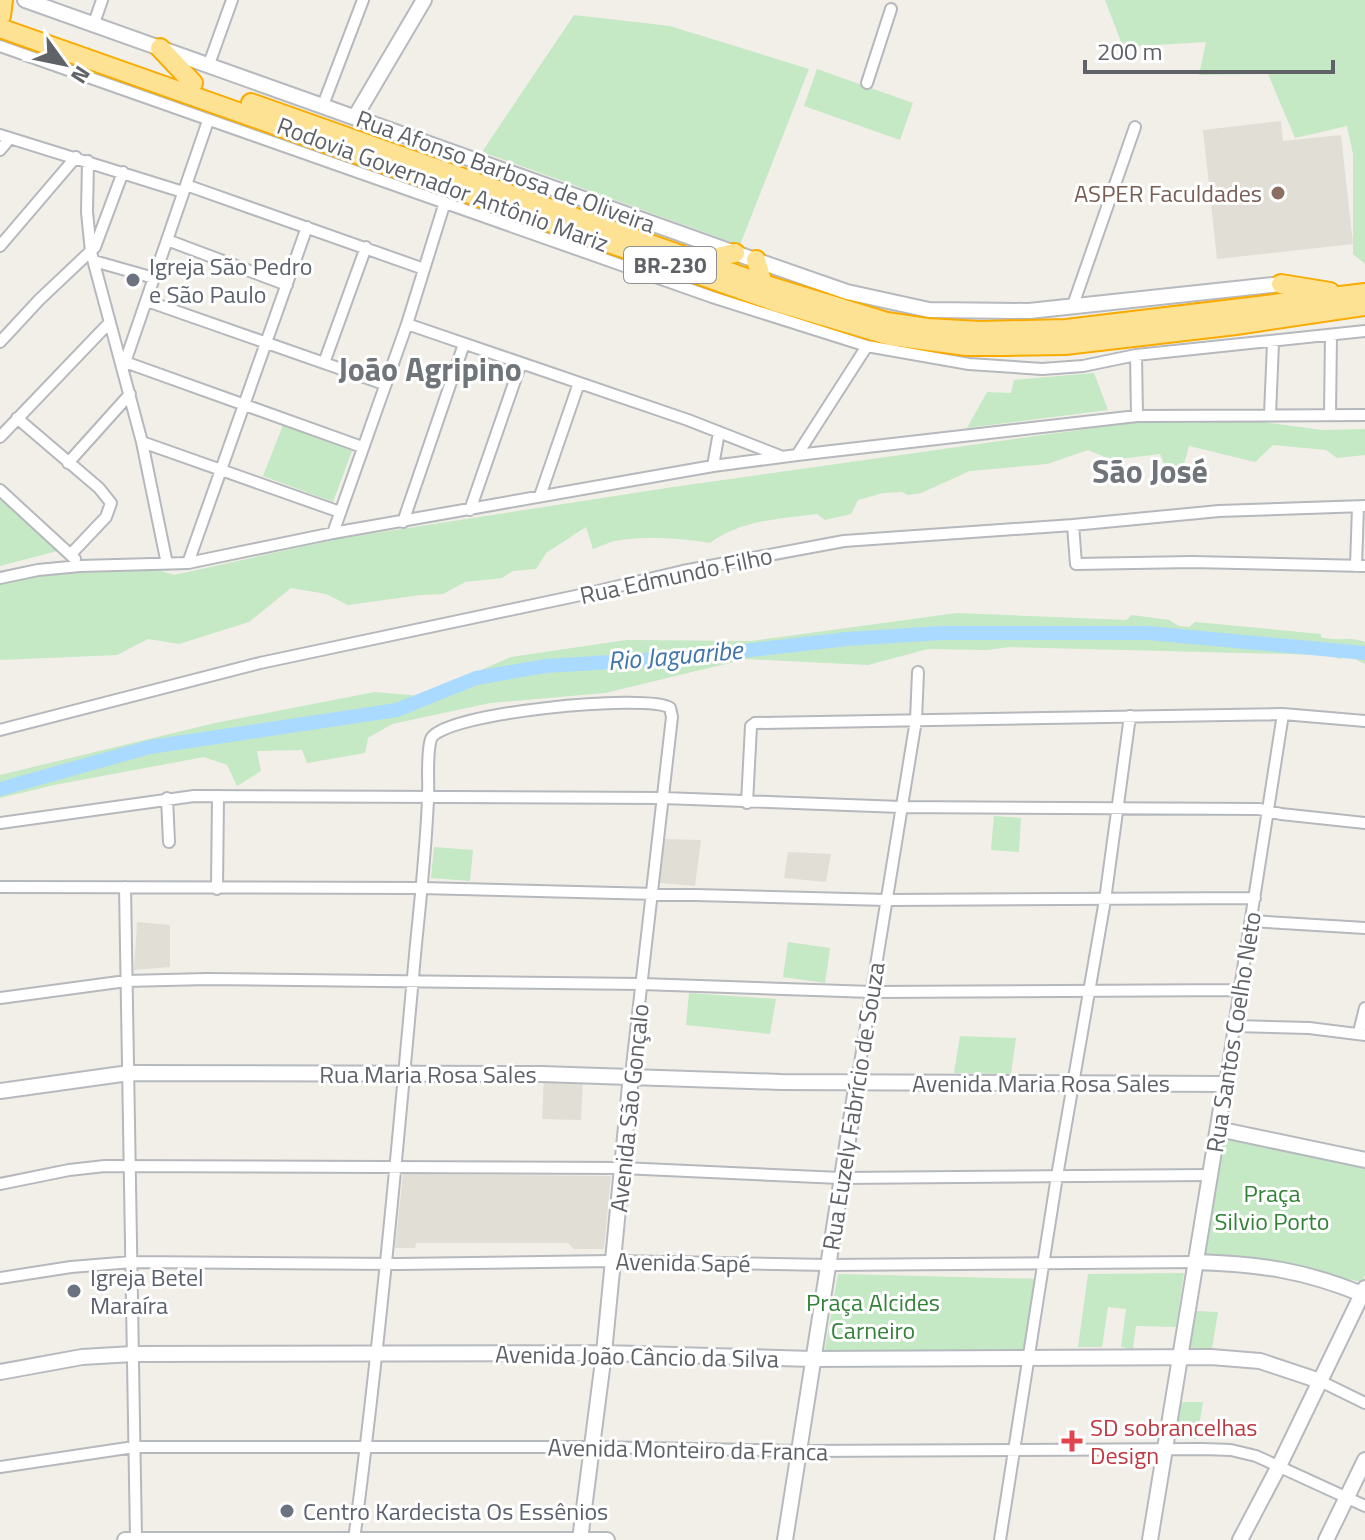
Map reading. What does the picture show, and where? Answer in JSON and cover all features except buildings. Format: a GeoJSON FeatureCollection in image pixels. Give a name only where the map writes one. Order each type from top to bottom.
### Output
{"type":"FeatureCollection","features":[{"type":"Feature","properties":{"kind":"highway","name":"Rodovia Governador Antônio Mariz"},"geometry":{"type":"LineString","coordinates":[[1,15],[763,284],[887,322],[980,331],[1066,329],[1365,290]]}},
{"type":"Feature","properties":{"kind":"highway","name":"Rodovia Governador Antônio Mariz"},"geometry":{"type":"LineString","coordinates":[[1,15],[776,302],[856,327],[926,342],[967,346],[1065,345],[1365,306]]}},
{"type":"Feature","properties":{"kind":"highway"},"geometry":{"type":"LineString","coordinates":[[160,48],[193,83]]}},
{"type":"Feature","properties":{"kind":"highway"},"geometry":{"type":"LineString","coordinates":[[699,261],[735,253]]}},
{"type":"Feature","properties":{"kind":"highway"},"geometry":{"type":"LineString","coordinates":[[756,260],[763,284]]}},
{"type":"Feature","properties":{"kind":"highway"},"geometry":{"type":"LineString","coordinates":[[1281,284],[1324,292],[1365,290]]}},
{"type":"Feature","properties":{"kind":"highway"},"geometry":{"type":"LineString","coordinates":[[856,327],[865,337],[867,346]]}},
{"type":"Feature","properties":{"kind":"highway"},"geometry":{"type":"LineString","coordinates":[[904,353],[916,350],[926,342]]}},
{"type":"Feature","properties":{"kind":"main road","name":"Rua Afonso Barbosa de Oliveira"},"geometry":{"type":"LineString","coordinates":[[25,0],[847,292],[918,309],[993,312],[1072,308],[1281,284]]}},
{"type":"Feature","properties":{"kind":"main road"},"geometry":{"type":"LineString","coordinates":[[355,117],[424,0]]}},
{"type":"Feature","properties":{"kind":"main road","name":"Rua Maria Rosa Sales"},"geometry":{"type":"LineString","coordinates":[[0,1091],[129,1073],[631,1075],[857,1082]]}},
{"type":"Feature","properties":{"kind":"main road","name":"Avenida São Gonçalo"},"geometry":{"type":"LineString","coordinates":[[580,1540],[604,1353],[631,1075]]}},
{"type":"Feature","properties":{"kind":"main road","name":"Avenida Maria Rosa Sales"},"geometry":{"type":"LineString","coordinates":[[857,1082],[1225,1084]]}},
{"type":"Feature","properties":{"kind":"main road","name":"Rua Euzely Fabrício de Souza"},"geometry":{"type":"LineString","coordinates":[[785,1540],[857,1082]]}},
{"type":"Feature","properties":{"kind":"main road","name":"Rua Santos Coelho Neto"},"geometry":{"type":"LineString","coordinates":[[1150,1540],[1225,1084]]}},
{"type":"Feature","properties":{"kind":"main road"},"geometry":{"type":"LineString","coordinates":[[1218,1129],[1365,1160]]}},
{"type":"Feature","properties":{"kind":"main road","name":"Avenida Sapé"},"geometry":{"type":"LineString","coordinates":[[1196,1262],[1281,1268],[1364,1293]]}},
{"type":"Feature","properties":{"kind":"main road"},"geometry":{"type":"LineString","coordinates":[[1240,1540],[1364,1293]]}},
{"type":"Feature","properties":{"kind":"main road","name":"Avenida João Câncio da Silva"},"geometry":{"type":"LineString","coordinates":[[0,1372],[82,1357],[133,1354],[604,1353],[812,1359],[1211,1357],[1260,1361],[1320,1381]]}},
{"type":"Feature","properties":{"kind":"main road"},"geometry":{"type":"LineString","coordinates":[[1326,1540],[1365,1460]]}},
{"type":"Feature","properties":{"kind":"main road"},"geometry":{"type":"LineString","coordinates":[[140,1539],[607,1540]]}},
{"type":"Feature","properties":{"kind":"street"},"geometry":{"type":"LineString","coordinates":[[93,26],[102,0]]}},
{"type":"Feature","properties":{"kind":"street"},"geometry":{"type":"LineString","coordinates":[[209,64],[232,0]]}},
{"type":"Feature","properties":{"kind":"street"},"geometry":{"type":"LineString","coordinates":[[323,105],[363,0]]}},
{"type":"Feature","properties":{"kind":"street"},"geometry":{"type":"LineString","coordinates":[[867,83],[891,9]]}},
{"type":"Feature","properties":{"kind":"street"},"geometry":{"type":"LineString","coordinates":[[0,46],[712,297],[867,346],[969,364],[1042,369],[1083,366],[1136,355],[1365,331]]}},
{"type":"Feature","properties":{"kind":"street"},"geometry":{"type":"LineString","coordinates":[[124,365],[208,121]]}},
{"type":"Feature","properties":{"kind":"street"},"geometry":{"type":"LineString","coordinates":[[1072,308],[1135,127]]}},
{"type":"Feature","properties":{"kind":"street"},"geometry":{"type":"LineString","coordinates":[[0,150],[5,137],[185,188],[424,269]]}},
{"type":"Feature","properties":{"kind":"street"},"geometry":{"type":"LineString","coordinates":[[0,246],[76,157]]}},
{"type":"Feature","properties":{"kind":"street"},"geometry":{"type":"LineString","coordinates":[[88,161],[87,212],[92,256],[124,365],[167,564]]}},
{"type":"Feature","properties":{"kind":"street"},"geometry":{"type":"LineString","coordinates":[[0,342],[71,268],[92,256],[123,172]]}},
{"type":"Feature","properties":{"kind":"street"},"geometry":{"type":"LineString","coordinates":[[333,533],[407,324],[445,202]]}},
{"type":"Feature","properties":{"kind":"street"},"geometry":{"type":"LineString","coordinates":[[188,563],[307,227]]}},
{"type":"Feature","properties":{"kind":"street"},"geometry":{"type":"LineString","coordinates":[[167,240],[287,285]]}},
{"type":"Feature","properties":{"kind":"street"},"geometry":{"type":"LineString","coordinates":[[324,363],[366,247]]}},
{"type":"Feature","properties":{"kind":"street"},"geometry":{"type":"LineString","coordinates":[[92,256],[154,278]]}},
{"type":"Feature","properties":{"kind":"street"},"geometry":{"type":"LineString","coordinates":[[147,301],[384,384]]}},
{"type":"Feature","properties":{"kind":"street"},"geometry":{"type":"LineString","coordinates":[[0,437],[110,322]]}},
{"type":"Feature","properties":{"kind":"street"},"geometry":{"type":"LineString","coordinates":[[407,324],[719,432],[782,457]]}},
{"type":"Feature","properties":{"kind":"street"},"geometry":{"type":"LineString","coordinates":[[1330,414],[1331,335]]}},
{"type":"Feature","properties":{"kind":"street"},"geometry":{"type":"LineString","coordinates":[[1270,415],[1273,343]]}},
{"type":"Feature","properties":{"kind":"street"},"geometry":{"type":"LineString","coordinates":[[403,522],[464,344]]}},
{"type":"Feature","properties":{"kind":"street"},"geometry":{"type":"LineString","coordinates":[[797,455],[867,346]]}},
{"type":"Feature","properties":{"kind":"street"},"geometry":{"type":"LineString","coordinates":[[1136,355],[1137,416]]}},
{"type":"Feature","properties":{"kind":"street"},"geometry":{"type":"LineString","coordinates":[[470,510],[521,363]]}},
{"type":"Feature","properties":{"kind":"street"},"geometry":{"type":"LineString","coordinates":[[124,365],[362,447]]}},
{"type":"Feature","properties":{"kind":"street"},"geometry":{"type":"LineString","coordinates":[[540,496],[579,383]]}},
{"type":"Feature","properties":{"kind":"street"},"geometry":{"type":"LineString","coordinates":[[68,463],[130,394]]}},
{"type":"Feature","properties":{"kind":"street"},"geometry":{"type":"LineString","coordinates":[[0,578],[80,566],[188,563],[540,496],[797,455],[1137,416],[1365,415]]}},
{"type":"Feature","properties":{"kind":"street"},"geometry":{"type":"LineString","coordinates":[[17,418],[107,495],[112,507],[102,523],[71,554]]}},
{"type":"Feature","properties":{"kind":"street"},"geometry":{"type":"LineString","coordinates":[[713,466],[719,432]]}},
{"type":"Feature","properties":{"kind":"street"},"geometry":{"type":"LineString","coordinates":[[142,442],[340,512]]}},
{"type":"Feature","properties":{"kind":"street"},"geometry":{"type":"LineString","coordinates":[[0,490],[71,554],[80,566]]}},
{"type":"Feature","properties":{"kind":"street"},"geometry":{"type":"LineString","coordinates":[[1073,525],[1076,564],[1192,562],[1360,566],[1362,506]]}},
{"type":"Feature","properties":{"kind":"street","name":"Rua Edmundo Filho"},"geometry":{"type":"LineString","coordinates":[[0,730],[260,663],[683,571],[844,541],[1219,511],[1362,506]]}},
{"type":"Feature","properties":{"kind":"street","name":"Rua Euzely Fabrício de Souza"},"geometry":{"type":"LineString","coordinates":[[857,1082],[916,720],[918,672]]}},
{"type":"Feature","properties":{"kind":"street","name":"Avenida São Gonçalo"},"geometry":{"type":"LineString","coordinates":[[428,798],[431,737],[441,729],[536,708],[660,703],[670,708],[671,723],[631,1075]]}},
{"type":"Feature","properties":{"kind":"street"},"geometry":{"type":"LineString","coordinates":[[747,803],[750,729],[753,724],[1283,714],[1365,721]]}},
{"type":"Feature","properties":{"kind":"street","name":"Rua Santos Coelho Neto"},"geometry":{"type":"LineString","coordinates":[[1225,1084],[1283,714]]}},
{"type":"Feature","properties":{"kind":"street"},"geometry":{"type":"LineString","coordinates":[[1000,1540],[1087,992],[1105,900],[1130,716]]}},
{"type":"Feature","properties":{"kind":"street"},"geometry":{"type":"LineString","coordinates":[[0,823],[167,798],[218,796],[663,798],[901,807],[1117,807],[1270,811],[1365,823]]}},
{"type":"Feature","properties":{"kind":"street"},"geometry":{"type":"LineString","coordinates":[[217,889],[218,796]]}},
{"type":"Feature","properties":{"kind":"street"},"geometry":{"type":"LineString","coordinates":[[167,798],[169,842]]}},
{"type":"Feature","properties":{"kind":"street"},"geometry":{"type":"LineString","coordinates":[[354,1540],[367,1446],[428,798]]}},
{"type":"Feature","properties":{"kind":"street"},"geometry":{"type":"LineString","coordinates":[[0,887],[421,888],[887,900],[1255,898]]}},
{"type":"Feature","properties":{"kind":"street"},"geometry":{"type":"LineString","coordinates":[[125,887],[134,1447],[140,1539]]}},
{"type":"Feature","properties":{"kind":"street"},"geometry":{"type":"LineString","coordinates":[[1251,921],[1365,928]]}},
{"type":"Feature","properties":{"kind":"street"},"geometry":{"type":"LineString","coordinates":[[0,998],[126,981],[642,984],[872,992],[1239,990]]}},
{"type":"Feature","properties":{"kind":"street"},"geometry":{"type":"LineString","coordinates":[[1235,1026],[1362,1033],[1365,1008]]}},
{"type":"Feature","properties":{"kind":"street"},"geometry":{"type":"LineString","coordinates":[[0,1184],[90,1167],[131,1166],[622,1168],[840,1178],[1209,1175]]}},
{"type":"Feature","properties":{"kind":"street","name":"Avenida Sapé"},"geometry":{"type":"LineString","coordinates":[[0,1278],[132,1262],[611,1261],[828,1265],[1196,1262]]}},
{"type":"Feature","properties":{"kind":"street"},"geometry":{"type":"LineString","coordinates":[[1320,1381],[1365,1403]]}},
{"type":"Feature","properties":{"kind":"street","name":"Avenida Monteiro da Franca"},"geometry":{"type":"LineString","coordinates":[[0,1467],[134,1447],[591,1447],[798,1451],[1166,1448],[1245,1452],[1365,1506]]}},
{"type":"Feature","properties":{"kind":"shaded area","name":"ASPER Faculdades"},"geometry":{"type":"Polygon","coordinates":[[[1281,121],[1283,141],[1341,135],[1353,244],[1217,259],[1203,130],[1281,121]]]}},
{"type":"Feature","properties":{"kind":"shaded area"},"geometry":{"type":"Polygon","coordinates":[[[664,839],[701,840],[695,886],[660,883],[664,839]]]}},
{"type":"Feature","properties":{"kind":"shaded area"},"geometry":{"type":"Polygon","coordinates":[[[788,852],[831,854],[826,882],[784,878],[788,852]]]}},
{"type":"Feature","properties":{"kind":"shaded area"},"geometry":{"type":"Polygon","coordinates":[[[137,922],[170,925],[170,967],[134,970],[137,922]]]}},
{"type":"Feature","properties":{"kind":"shaded area"},"geometry":{"type":"Polygon","coordinates":[[[544,1076],[583,1079],[581,1120],[542,1119],[544,1076]]]}},
{"type":"Feature","properties":{"kind":"shaded area"},"geometry":{"type":"Polygon","coordinates":[[[403,1174],[611,1176],[604,1249],[574,1249],[568,1243],[416,1243],[415,1248],[395,1248],[403,1174]]]}},
{"type":"Feature","properties":{"kind":"green space"},"geometry":{"type":"Polygon","coordinates":[[[1105,0],[1365,0],[1365,264],[1353,254],[1353,154],[1347,126],[1295,138],[1268,74],[1199,75],[1206,42],[1123,47],[1105,0]]]}},
{"type":"Feature","properties":{"kind":"green space"},"geometry":{"type":"Polygon","coordinates":[[[574,15],[670,26],[809,69],[740,245],[482,152],[574,15]]]}},
{"type":"Feature","properties":{"kind":"green space"},"geometry":{"type":"Polygon","coordinates":[[[817,69],[913,103],[900,140],[804,106],[817,69]]]}},
{"type":"Feature","properties":{"kind":"green space"},"geometry":{"type":"Polygon","coordinates":[[[1094,373],[1108,410],[967,428],[987,392],[1011,393],[1014,380],[1094,373]]]}},
{"type":"Feature","properties":{"kind":"green space"},"geometry":{"type":"Polygon","coordinates":[[[1142,421],[1263,422],[1322,430],[1365,429],[1365,455],[1337,458],[1326,450],[1273,445],[1255,462],[1189,446],[1183,467],[1166,468],[1160,454],[1112,460],[1088,450],[1047,464],[970,471],[921,493],[883,493],[858,500],[851,514],[825,520],[817,514],[761,522],[735,529],[710,543],[634,538],[593,549],[586,527],[546,553],[536,569],[513,571],[502,578],[465,582],[443,594],[348,605],[326,594],[291,588],[249,622],[179,644],[148,639],[117,655],[0,660],[0,582],[19,578],[148,567],[174,575],[337,539],[673,487],[1142,421]]]}},
{"type":"Feature","properties":{"kind":"green space"},"geometry":{"type":"Polygon","coordinates":[[[283,425],[352,451],[333,502],[263,476],[283,425]]]}},
{"type":"Feature","properties":{"kind":"green space"},"geometry":{"type":"Polygon","coordinates":[[[0,497],[61,550],[0,566],[0,497]]]}},
{"type":"Feature","properties":{"kind":"green space"},"geometry":{"type":"Polygon","coordinates":[[[957,613],[1126,620],[1132,615],[1169,620],[1179,626],[1189,627],[1195,622],[1321,634],[1321,637],[1365,642],[1365,664],[1345,654],[1340,659],[1326,655],[1009,647],[987,650],[928,649],[868,665],[746,659],[605,693],[490,703],[392,724],[368,738],[365,753],[307,763],[302,750],[257,751],[261,771],[237,786],[227,765],[204,757],[0,798],[0,775],[215,723],[375,692],[420,696],[511,657],[626,640],[751,641],[957,613]]]}},
{"type":"Feature","properties":{"kind":"green space"},"geometry":{"type":"Polygon","coordinates":[[[994,816],[1021,818],[1019,852],[991,850],[994,816]]]}},
{"type":"Feature","properties":{"kind":"green space"},"geometry":{"type":"Polygon","coordinates":[[[434,847],[473,850],[470,881],[431,878],[434,847]]]}},
{"type":"Feature","properties":{"kind":"green space"},"geometry":{"type":"Polygon","coordinates":[[[788,942],[830,948],[825,983],[783,977],[788,942]]]}},
{"type":"Feature","properties":{"kind":"green space"},"geometry":{"type":"Polygon","coordinates":[[[689,993],[776,999],[770,1034],[686,1025],[689,993]]]}},
{"type":"Feature","properties":{"kind":"green space"},"geometry":{"type":"Polygon","coordinates":[[[960,1036],[1016,1038],[1011,1074],[954,1073],[960,1036]]]}},
{"type":"Feature","properties":{"kind":"green space","name":"Praça Silvio Porto"},"geometry":{"type":"Polygon","coordinates":[[[1218,1129],[1365,1164],[1365,1275],[1362,1282],[1308,1271],[1197,1271],[1218,1129]]]}},
{"type":"Feature","properties":{"kind":"green space"},"geometry":{"type":"Polygon","coordinates":[[[1184,1273],[1176,1327],[1136,1326],[1133,1349],[1121,1347],[1126,1309],[1108,1307],[1102,1347],[1078,1347],[1088,1274],[1184,1273]]]}},
{"type":"Feature","properties":{"kind":"green space","name":"Praça Alcides Carneiro"},"geometry":{"type":"Polygon","coordinates":[[[838,1274],[1042,1279],[1031,1355],[824,1355],[838,1274]]]}},
{"type":"Feature","properties":{"kind":"green space"},"geometry":{"type":"Polygon","coordinates":[[[1196,1311],[1218,1312],[1212,1349],[1189,1348],[1196,1311]]]}},
{"type":"Feature","properties":{"kind":"green space"},"geometry":{"type":"Polygon","coordinates":[[[1181,1402],[1203,1402],[1197,1439],[1174,1438],[1181,1402]]]}},
{"type":"Feature","properties":{"kind":"waterway","name":"Rio Jaguaribe"},"geometry":{"type":"LineString","coordinates":[[0,789],[150,747],[397,710],[476,678],[546,666],[691,657],[847,639],[941,633],[1148,633],[1365,653]]}},
{"type":"Feature","properties":{"kind":"place","name":"ASPER Faculdades"},"geometry":{"type":"Point","coordinates":[1278,193]}},
{"type":"Feature","properties":{"kind":"place","name":"Igreja São Pedro e São Paulo"},"geometry":{"type":"Point","coordinates":[133,280]}},
{"type":"Feature","properties":{"kind":"place","name":"Igreja Betel Maraíra"},"geometry":{"type":"Point","coordinates":[74,1291]}},
{"type":"Feature","properties":{"kind":"place","name":"SD sobrancelhas Design"},"geometry":{"type":"Point","coordinates":[1072,1441]}},
{"type":"Feature","properties":{"kind":"place","name":"Centro Kardecista Os Essênios"},"geometry":{"type":"Point","coordinates":[287,1511]}},
{"type":"Feature","properties":{"kind":"district","name":"João Agripino"},"geometry":{"type":"Point","coordinates":[430,369]}},
{"type":"Feature","properties":{"kind":"district","name":"São José"},"geometry":{"type":"Point","coordinates":[1150,471]}}]}
